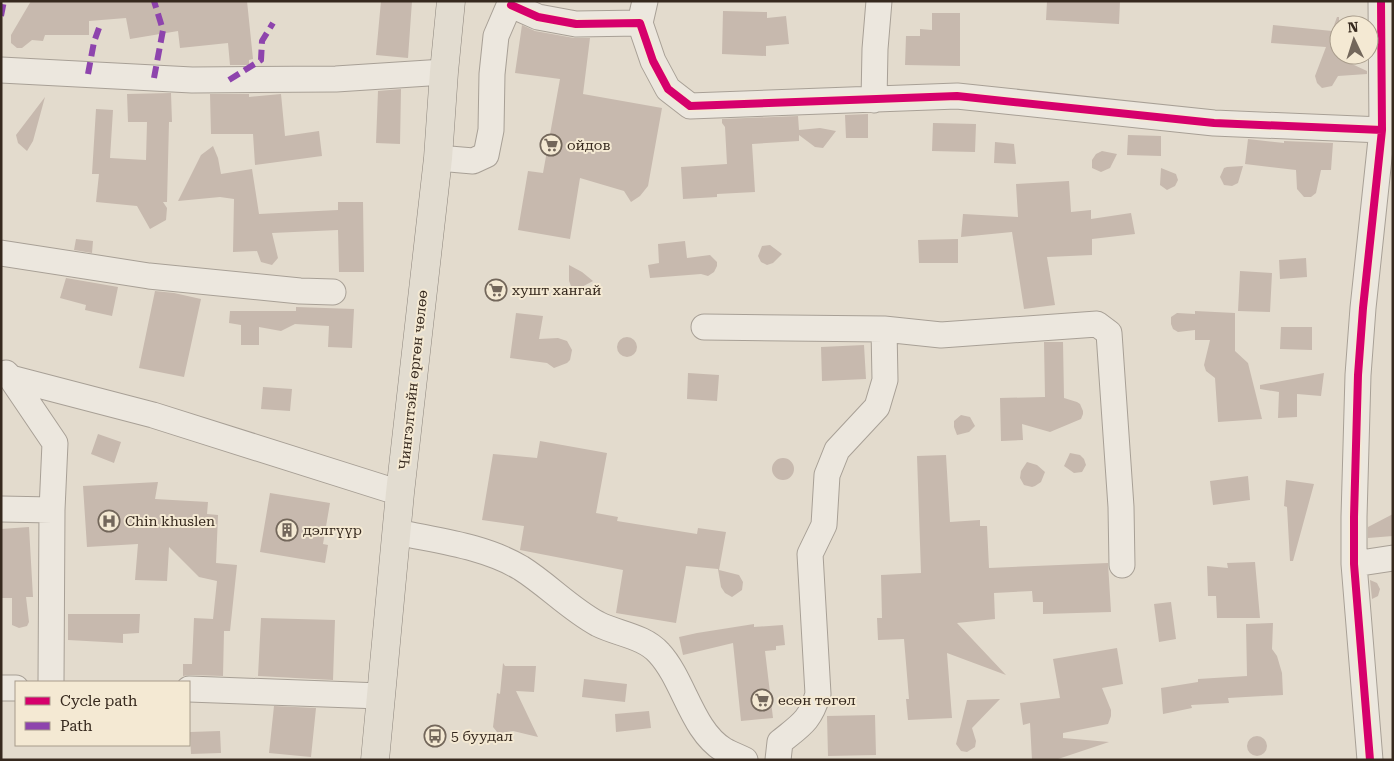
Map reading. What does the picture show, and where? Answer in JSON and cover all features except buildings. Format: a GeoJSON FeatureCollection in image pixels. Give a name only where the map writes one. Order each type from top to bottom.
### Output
{"type":"FeatureCollection","features":[{"type":"Feature","properties":{"kind":"main road","name":"Чингэлтэйн өргөн чөлөө"},"geometry":{"type":"LineString","coordinates":[[375,760],[400,493],[438,158],[451,1]]}},
{"type":"Feature","properties":{"kind":"street"},"geometry":{"type":"LineString","coordinates":[[874,100],[875,49],[879,1]]}},
{"type":"Feature","properties":{"kind":"street"},"geometry":{"type":"LineString","coordinates":[[1370,760],[1354,564],[1358,375],[1363,308],[1382,130],[1381,1]]}},
{"type":"Feature","properties":{"kind":"street"},"geometry":{"type":"LineString","coordinates":[[438,158],[472,161],[486,155],[491,130],[492,74],[496,36],[511,3],[538,17],[576,24],[643,12],[653,61],[668,89],[690,106],[957,96],[1214,123],[1382,130]]}},
{"type":"Feature","properties":{"kind":"street"},"geometry":{"type":"LineString","coordinates":[[1,70],[192,80],[336,79],[444,72]]}},
{"type":"Feature","properties":{"kind":"street"},"geometry":{"type":"LineString","coordinates":[[1,253],[149,276],[300,291],[333,292]]}},
{"type":"Feature","properties":{"kind":"street"},"geometry":{"type":"LineString","coordinates":[[704,327],[884,329],[941,336],[1097,324],[1109,333],[1121,507],[1122,565]]}},
{"type":"Feature","properties":{"kind":"street"},"geometry":{"type":"LineString","coordinates":[[778,760],[780,742],[808,719],[818,694],[810,554],[824,525],[827,475],[837,450],[877,407],[885,380],[884,329]]}},
{"type":"Feature","properties":{"kind":"street"},"geometry":{"type":"LineString","coordinates":[[6,374],[153,415],[400,493]]}},
{"type":"Feature","properties":{"kind":"street"},"geometry":{"type":"LineString","coordinates":[[6,374],[55,443],[52,510],[50,681]]}},
{"type":"Feature","properties":{"kind":"street"},"geometry":{"type":"LineString","coordinates":[[1,509],[52,510]]}},
{"type":"Feature","properties":{"kind":"street"},"geometry":{"type":"LineString","coordinates":[[397,532],[476,549],[507,560],[535,577],[574,608],[598,624],[650,645],[665,660],[700,724],[710,737],[724,750],[745,760]]}},
{"type":"Feature","properties":{"kind":"street"},"geometry":{"type":"LineString","coordinates":[[1354,564],[1393,558]]}},
{"type":"Feature","properties":{"kind":"street"},"geometry":{"type":"LineString","coordinates":[[1,688],[15,688]]}},
{"type":"Feature","properties":{"kind":"street"},"geometry":{"type":"LineString","coordinates":[[190,689],[381,696]]}},
{"type":"Feature","properties":{"kind":"marked path"},"geometry":{"type":"LineString","coordinates":[[1,16],[4,1]]}},
{"type":"Feature","properties":{"kind":"marked path"},"geometry":{"type":"LineString","coordinates":[[154,1],[163,30],[154,78]]}},
{"type":"Feature","properties":{"kind":"marked path"},"geometry":{"type":"LineString","coordinates":[[229,80],[261,60],[262,41],[273,23]]}},
{"type":"Feature","properties":{"kind":"marked path"},"geometry":{"type":"LineString","coordinates":[[88,74],[94,42],[99,28]]}},
{"type":"Feature","properties":{"kind":"cycle path"},"geometry":{"type":"LineString","coordinates":[[1370,760],[1354,564],[1354,517],[1358,375],[1363,308],[1382,130],[1381,1]]}},
{"type":"Feature","properties":{"kind":"cycle path"},"geometry":{"type":"LineString","coordinates":[[511,5],[538,17],[576,24],[640,23],[653,61],[668,89],[690,106],[957,96],[1214,123],[1382,130]]}},
{"type":"Feature","properties":{"kind":"place","name":"ойдов"},"geometry":{"type":"Point","coordinates":[551,145]}},
{"type":"Feature","properties":{"kind":"place","name":"хушт хангай"},"geometry":{"type":"Point","coordinates":[496,290]}},
{"type":"Feature","properties":{"kind":"place","name":"Chin khuslen"},"geometry":{"type":"Point","coordinates":[109,521]}},
{"type":"Feature","properties":{"kind":"place","name":"дэлгүүр"},"geometry":{"type":"Point","coordinates":[287,530]}},
{"type":"Feature","properties":{"kind":"place","name":"есөн төгөл"},"geometry":{"type":"Point","coordinates":[762,700]}},
{"type":"Feature","properties":{"kind":"place","name":"5 буудал"},"geometry":{"type":"Point","coordinates":[435,736]}}]}
